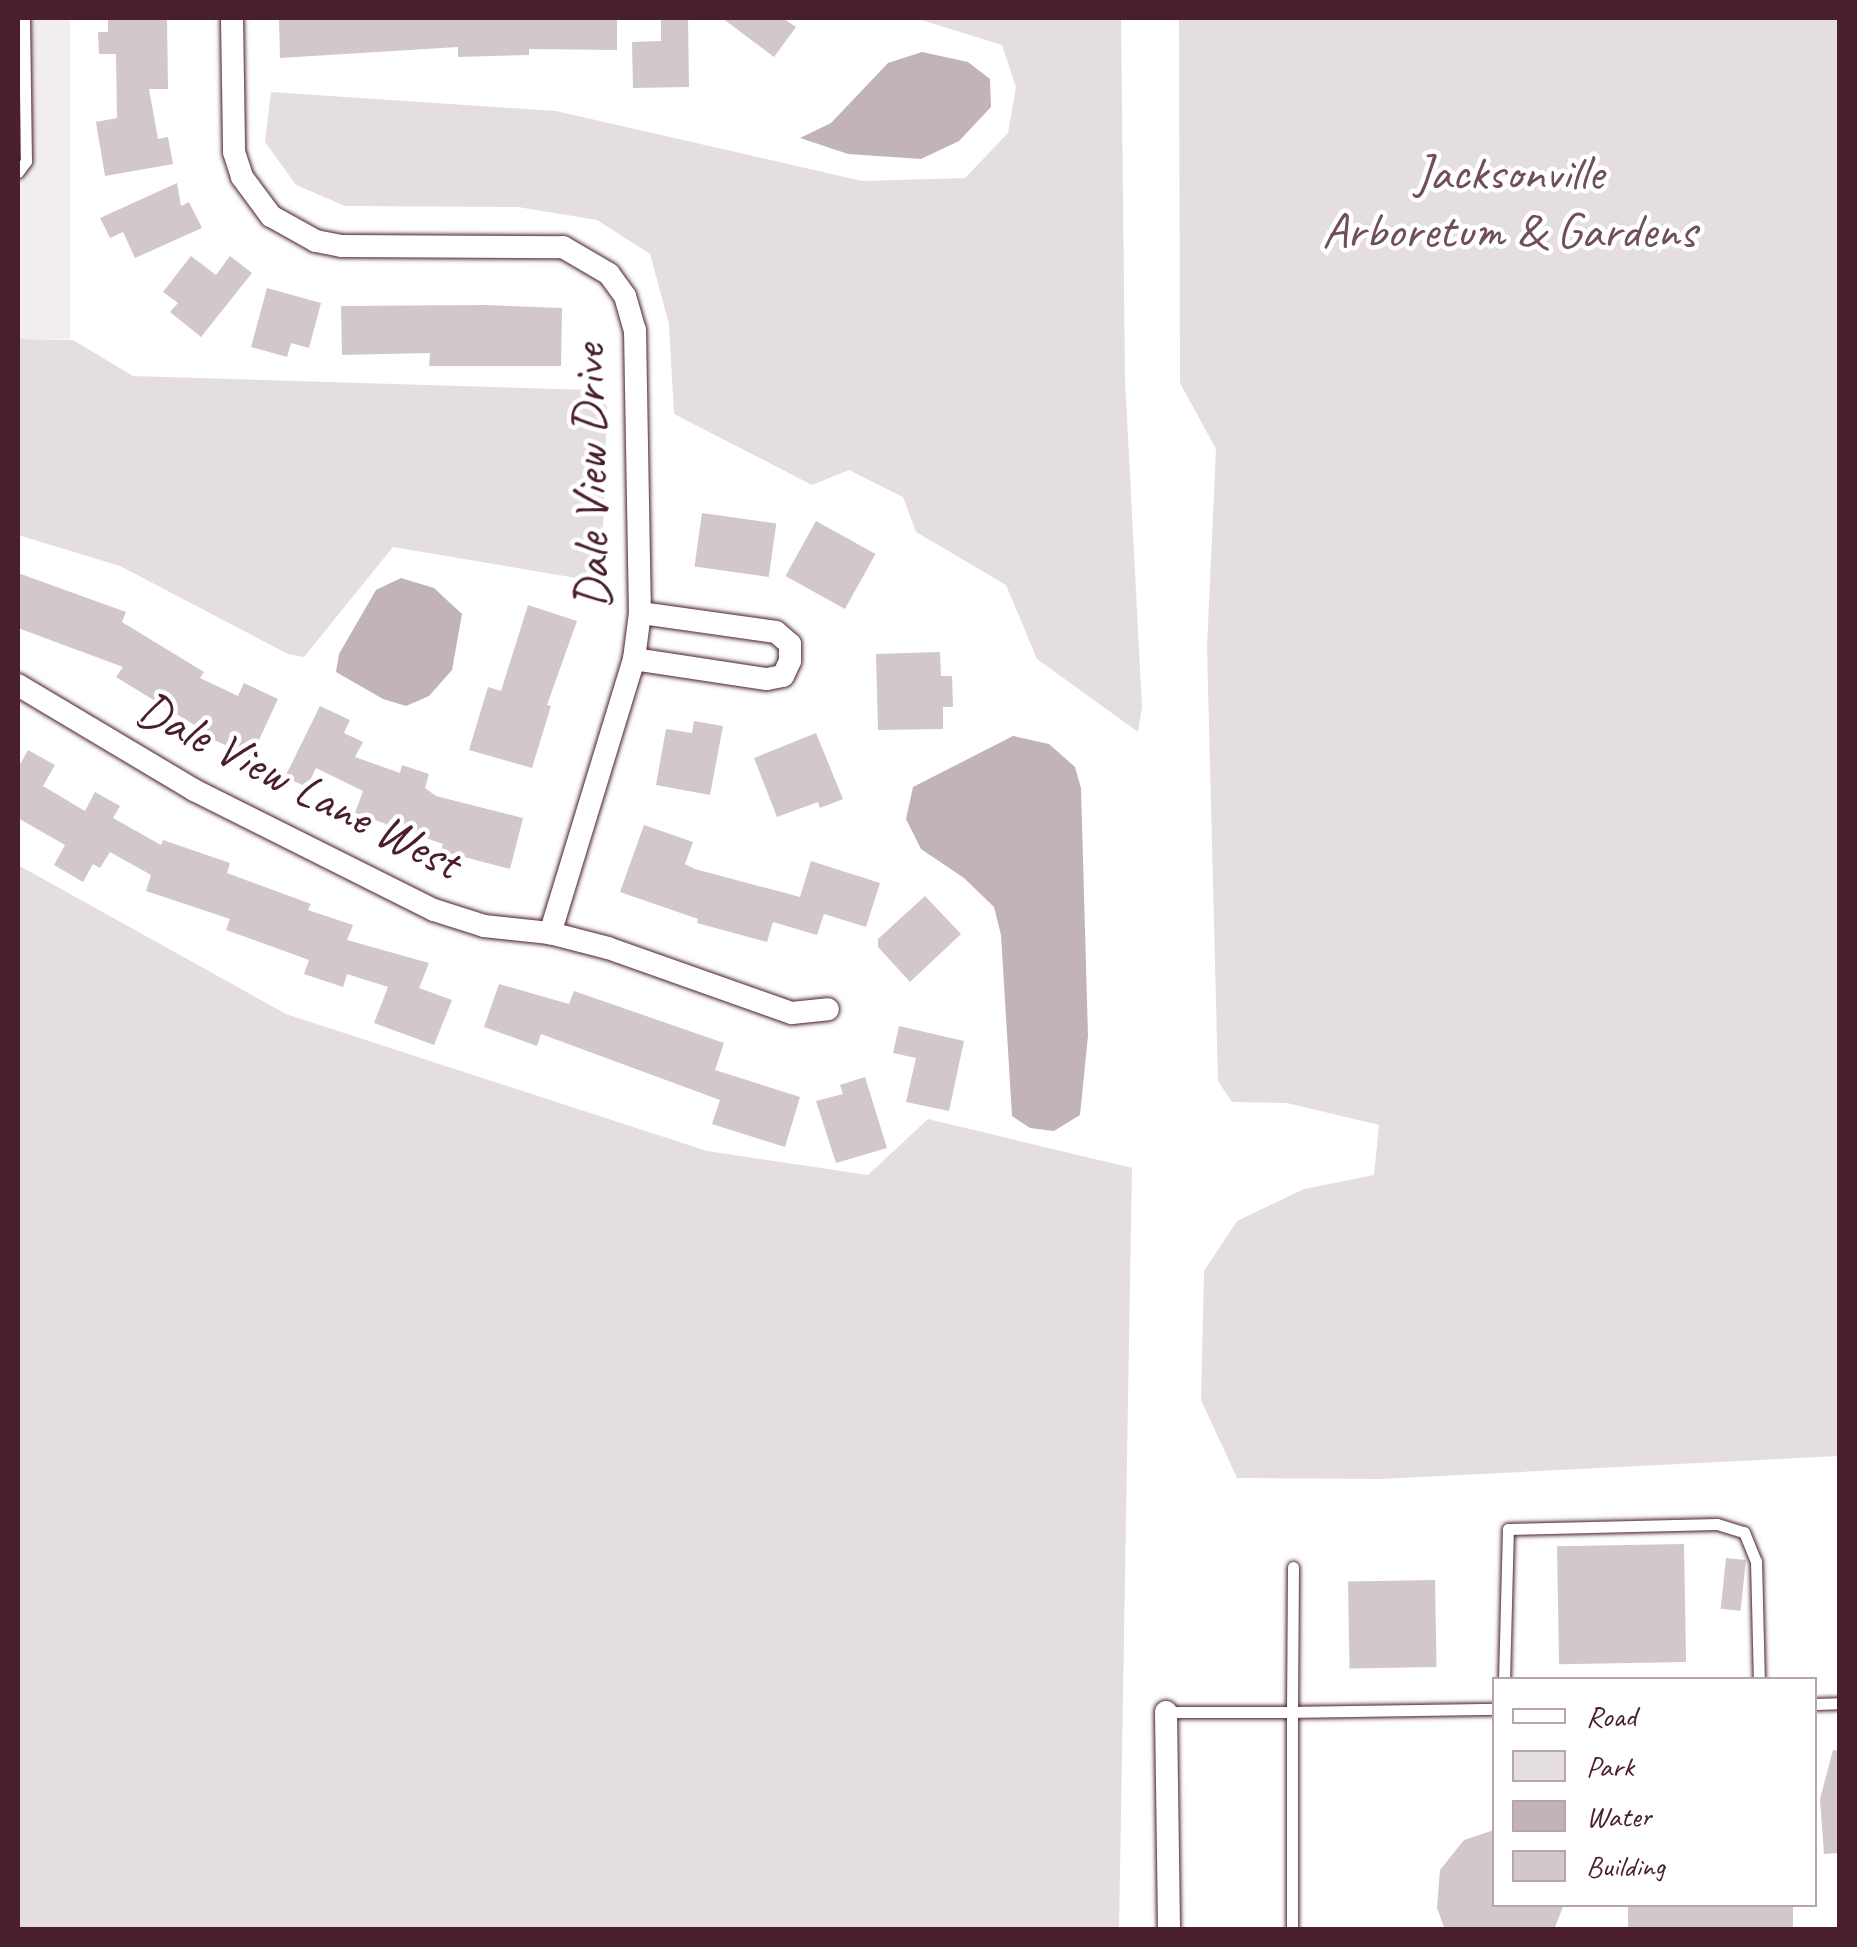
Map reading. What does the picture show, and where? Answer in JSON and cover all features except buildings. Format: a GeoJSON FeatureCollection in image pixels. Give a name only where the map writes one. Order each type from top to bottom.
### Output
{"type":"FeatureCollection","features":[{"type":"Feature","properties":{"kind":"street","name":"Dale View Drive"},"geometry":{"type":"LineString","coordinates":[[232,18],[234,152],[242,177],[271,216],[316,242],[342,246],[564,247],[609,274],[625,296],[635,330],[640,612],[634,658],[550,933]]}},
{"type":"Feature","properties":{"kind":"street"},"geometry":{"type":"LineString","coordinates":[[634,658],[767,680],[783,676],[790,661],[790,644],[776,632],[640,612]]}},
{"type":"Feature","properties":{"kind":"street","name":"Dale View Lane West"},"geometry":{"type":"LineString","coordinates":[[18,685],[194,790],[434,910],[484,926],[550,933],[608,948],[792,1013],[828,1009]]}},
{"type":"Feature","properties":{"kind":"street"},"geometry":{"type":"LineString","coordinates":[[1166,1712],[1169,1930]]}},
{"type":"Feature","properties":{"kind":"lane"},"geometry":{"type":"LineString","coordinates":[[18,172],[26,152],[24,18]]}},
{"type":"Feature","properties":{"kind":"lane"},"geometry":{"type":"LineString","coordinates":[[1504,1677],[1508,1528],[1717,1524],[1744,1532],[1756,1560],[1759,1677]]}},
{"type":"Feature","properties":{"kind":"lane"},"geometry":{"type":"LineString","coordinates":[[1292,1567],[1292,1930]]}},
{"type":"Feature","properties":{"kind":"lane"},"geometry":{"type":"LineString","coordinates":[[1166,1712],[1492,1709]]}},
{"type":"Feature","properties":{"kind":"shaded area"},"geometry":{"type":"Polygon","coordinates":[[[18,18],[70,18],[70,339],[18,339],[18,18]]]}},
{"type":"Feature","properties":{"kind":"green space"},"geometry":{"type":"Polygon","coordinates":[[[915,18],[1121,18],[1125,378],[1142,707],[1138,732],[1037,659],[1006,585],[916,532],[903,497],[849,470],[812,485],[674,414],[669,324],[650,254],[597,220],[518,207],[345,206],[296,185],[265,142],[271,92],[556,111],[862,181],[965,178],[1008,133],[1016,87],[1002,45],[915,18]]]}},
{"type":"Feature","properties":{"kind":"green space","name":"Jacksonville Arboretum & Gardens"},"geometry":{"type":"Polygon","coordinates":[[[1179,18],[1839,18],[1839,1456],[1380,1479],[1237,1478],[1201,1400],[1204,1271],[1237,1221],[1304,1189],[1374,1175],[1379,1125],[1287,1103],[1232,1102],[1218,1081],[1207,647],[1216,449],[1180,383],[1179,18]]]}},
{"type":"Feature","properties":{"kind":"green space"},"geometry":{"type":"Polygon","coordinates":[[[18,339],[73,340],[133,376],[591,390],[607,406],[602,564],[588,580],[393,547],[304,657],[288,654],[120,566],[18,535],[18,339]]]}},
{"type":"Feature","properties":{"kind":"green space"},"geometry":{"type":"Polygon","coordinates":[[[18,865],[286,1014],[707,1151],[868,1175],[928,1119],[1132,1168],[1119,1929],[18,1929],[18,865]]]}},
{"type":"Feature","properties":{"kind":"water"},"geometry":{"type":"Polygon","coordinates":[[[922,52],[968,62],[990,79],[991,107],[959,141],[921,159],[848,154],[800,138],[831,123],[888,63],[922,52]]]}},
{"type":"Feature","properties":{"kind":"water"},"geometry":{"type":"Polygon","coordinates":[[[401,578],[434,588],[462,614],[452,670],[429,696],[406,706],[383,699],[336,672],[339,654],[376,590],[401,578]]]}},
{"type":"Feature","properties":{"kind":"water"},"geometry":{"type":"Polygon","coordinates":[[[1013,736],[1049,744],[1075,767],[1081,788],[1088,1036],[1080,1115],[1054,1131],[1030,1128],[1012,1116],[1001,935],[994,907],[964,878],[921,849],[906,819],[913,787],[1013,736]]]}}]}
